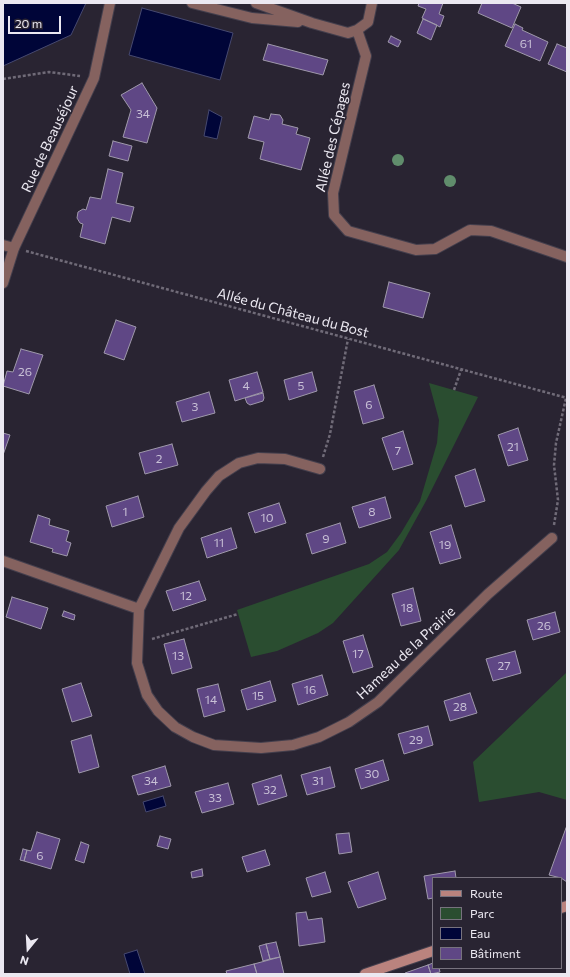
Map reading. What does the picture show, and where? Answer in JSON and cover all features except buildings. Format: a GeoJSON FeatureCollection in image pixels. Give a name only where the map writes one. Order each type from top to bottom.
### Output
{"type":"FeatureCollection","features":[{"type":"Feature","properties":{"kind":"main road"},"geometry":{"type":"LineString","coordinates":[[365,974],[432,951]]}},
{"type":"Feature","properties":{"kind":"street","name":"Rue de Beauséjour"},"geometry":{"type":"LineString","coordinates":[[3,283],[14,248],[94,78],[110,3]]}},
{"type":"Feature","properties":{"kind":"street"},"geometry":{"type":"LineString","coordinates":[[192,3],[252,18],[312,24]]}},
{"type":"Feature","properties":{"kind":"street"},"geometry":{"type":"LineString","coordinates":[[256,3],[312,24],[348,33],[358,30],[368,22],[372,3]]}},
{"type":"Feature","properties":{"kind":"street","name":"Allée des Cépages"},"geometry":{"type":"LineString","coordinates":[[358,30],[366,56],[333,193],[334,215],[348,231],[416,250],[435,249],[470,230],[491,232],[567,256]]}},
{"type":"Feature","properties":{"kind":"street"},"geometry":{"type":"LineString","coordinates":[[3,245],[14,248]]}},
{"type":"Feature","properties":{"kind":"street","name":"Hameau de la Prairie"},"geometry":{"type":"LineString","coordinates":[[320,469],[286,459],[258,458],[239,463],[219,476],[179,528],[138,609],[137,662],[147,695],[158,711],[175,727],[193,737],[214,745],[262,748],[293,745],[319,737],[349,722],[378,702],[488,594],[552,538]]}},
{"type":"Feature","properties":{"kind":"street"},"geometry":{"type":"LineString","coordinates":[[3,561],[138,609]]}},
{"type":"Feature","properties":{"kind":"path"},"geometry":{"type":"LineString","coordinates":[[3,78],[49,72],[94,78]]}},
{"type":"Feature","properties":{"kind":"path","name":"Allée du Château du Bost"},"geometry":{"type":"LineString","coordinates":[[14,248],[567,398]]}},
{"type":"Feature","properties":{"kind":"path"},"geometry":{"type":"LineString","coordinates":[[320,469],[330,434],[348,339]]}},
{"type":"Feature","properties":{"kind":"path"},"geometry":{"type":"LineString","coordinates":[[454,390],[461,370]]}},
{"type":"Feature","properties":{"kind":"path"},"geometry":{"type":"LineString","coordinates":[[552,538],[558,500],[554,465],[556,443],[567,398]]}},
{"type":"Feature","properties":{"kind":"path"},"geometry":{"type":"LineString","coordinates":[[137,643],[238,614]]}},
{"type":"Feature","properties":{"kind":"green space"},"geometry":{"type":"Polygon","coordinates":[[[429,383],[478,397],[426,501],[399,550],[333,623],[318,633],[277,651],[251,657],[237,610],[369,564],[387,552],[401,533],[420,501],[437,443],[439,420],[429,383]]]}},
{"type":"Feature","properties":{"kind":"green space"},"geometry":{"type":"Polygon","coordinates":[[[567,672],[567,800],[539,792],[479,802],[473,762],[567,672]]]}},
{"type":"Feature","properties":{"kind":"water"},"geometry":{"type":"Polygon","coordinates":[[[3,3],[86,3],[71,35],[3,66],[3,3]]]}},
{"type":"Feature","properties":{"kind":"water"},"geometry":{"type":"Polygon","coordinates":[[[142,8],[233,33],[220,80],[129,55],[142,8]]]}},
{"type":"Feature","properties":{"kind":"water"},"geometry":{"type":"Polygon","coordinates":[[[209,110],[222,117],[217,139],[204,136],[209,110]]]}},
{"type":"Feature","properties":{"kind":"water"},"geometry":{"type":"Polygon","coordinates":[[[163,796],[166,806],[146,812],[143,802],[163,796]]]}},
{"type":"Feature","properties":{"kind":"water"},"geometry":{"type":"Polygon","coordinates":[[[137,950],[145,974],[130,974],[124,954],[137,950]]]}}]}
